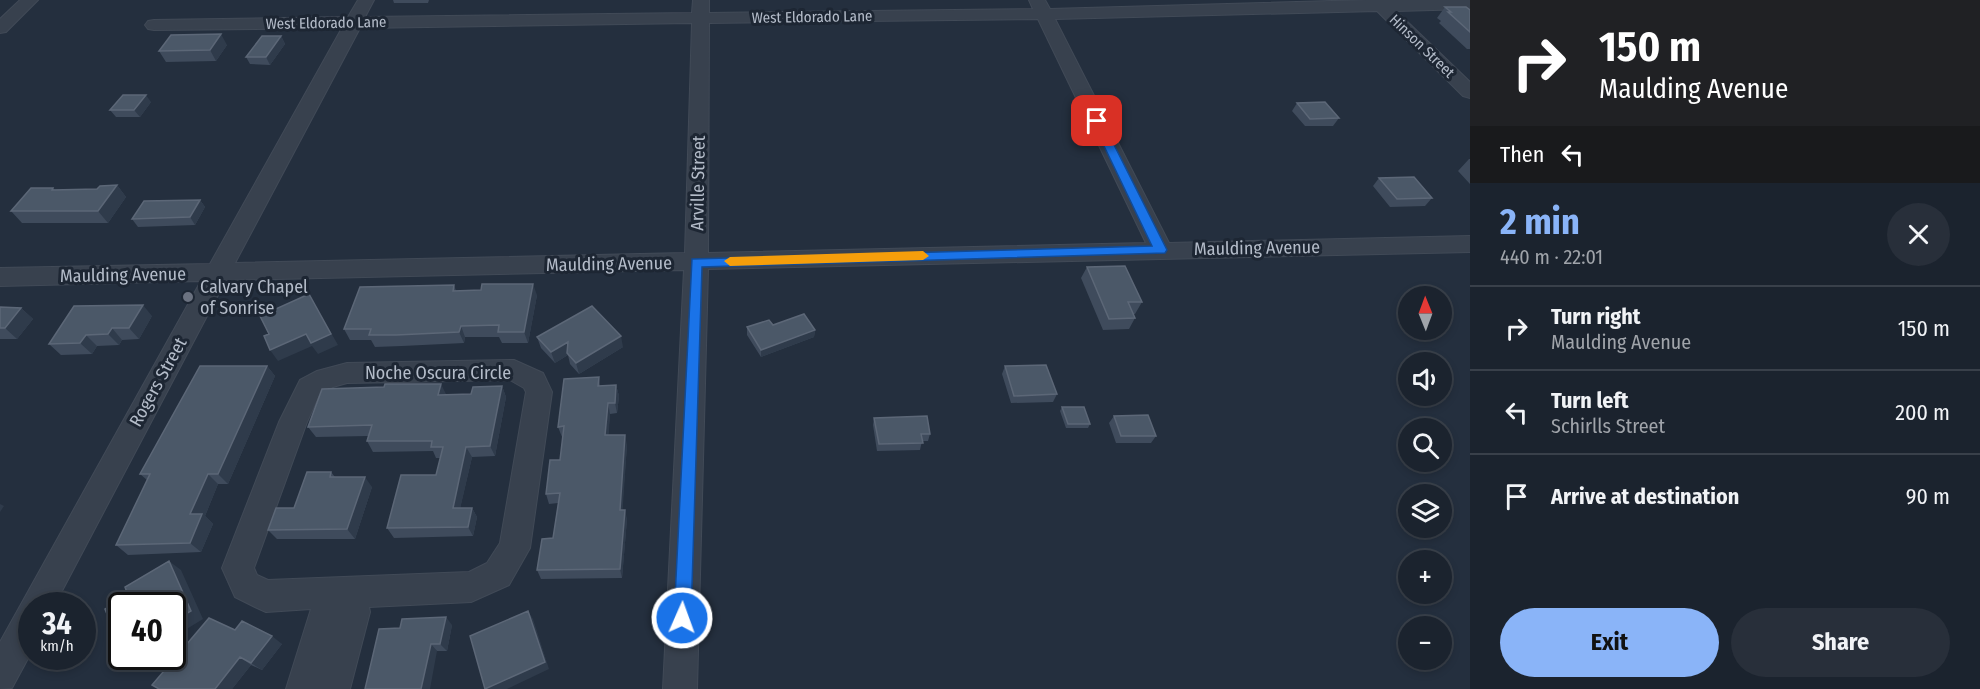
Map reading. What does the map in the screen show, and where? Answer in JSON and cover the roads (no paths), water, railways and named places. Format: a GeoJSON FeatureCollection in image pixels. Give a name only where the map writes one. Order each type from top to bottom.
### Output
{"type":"FeatureCollection","features":[{"type":"Feature","properties":{"kind":"street"},"geometry":{"type":"LineString","coordinates":[[0,28],[30,0]]}},
{"type":"Feature","properties":{"kind":"street","name":"Rogers Street"},"geometry":{"type":"LineString","coordinates":[[46,592],[366,0]]}},
{"type":"Feature","properties":{"kind":"street","name":"Hinson Street"},"geometry":{"type":"LineString","coordinates":[[1378,3],[1470,92]]}},
{"type":"Feature","properties":{"kind":"street","name":"West Eldorado Lane"},"geometry":{"type":"LineString","coordinates":[[154,26],[354,23],[701,9],[1470,4]]}},
{"type":"Feature","properties":{"kind":"street"},"geometry":{"type":"LineString","coordinates":[[1040,7],[1161,250]]}},
{"type":"Feature","properties":{"kind":"street","name":"Arville Street"},"geometry":{"type":"LineString","coordinates":[[680,689],[696,263],[701,9]]}},
{"type":"Feature","properties":{"kind":"street","name":"Maulding Avenue"},"geometry":{"type":"LineString","coordinates":[[0,277],[1470,244]]}},
{"type":"Feature","properties":{"kind":"street","name":"Noche Oscura Circle"},"geometry":{"type":"LineString","coordinates":[[514,370],[534,381],[539,392],[515,548],[498,574],[471,587],[349,592],[267,596],[246,586],[238,568],[293,422],[309,388],[326,378],[347,373],[514,370]]}},
{"type":"Feature","properties":{"kind":"street"},"geometry":{"type":"LineString","coordinates":[[303,689],[326,613],[349,592],[354,612],[333,689]]}},
{"type":"Feature","properties":{"kind":"street"},"geometry":{"type":"LineString","coordinates":[[0,676],[18,643]]}},
{"type":"Feature","properties":{"kind":"place","name":"Calvary Chapel of Sonrise"},"geometry":{"type":"Point","coordinates":[188,297]}}]}
